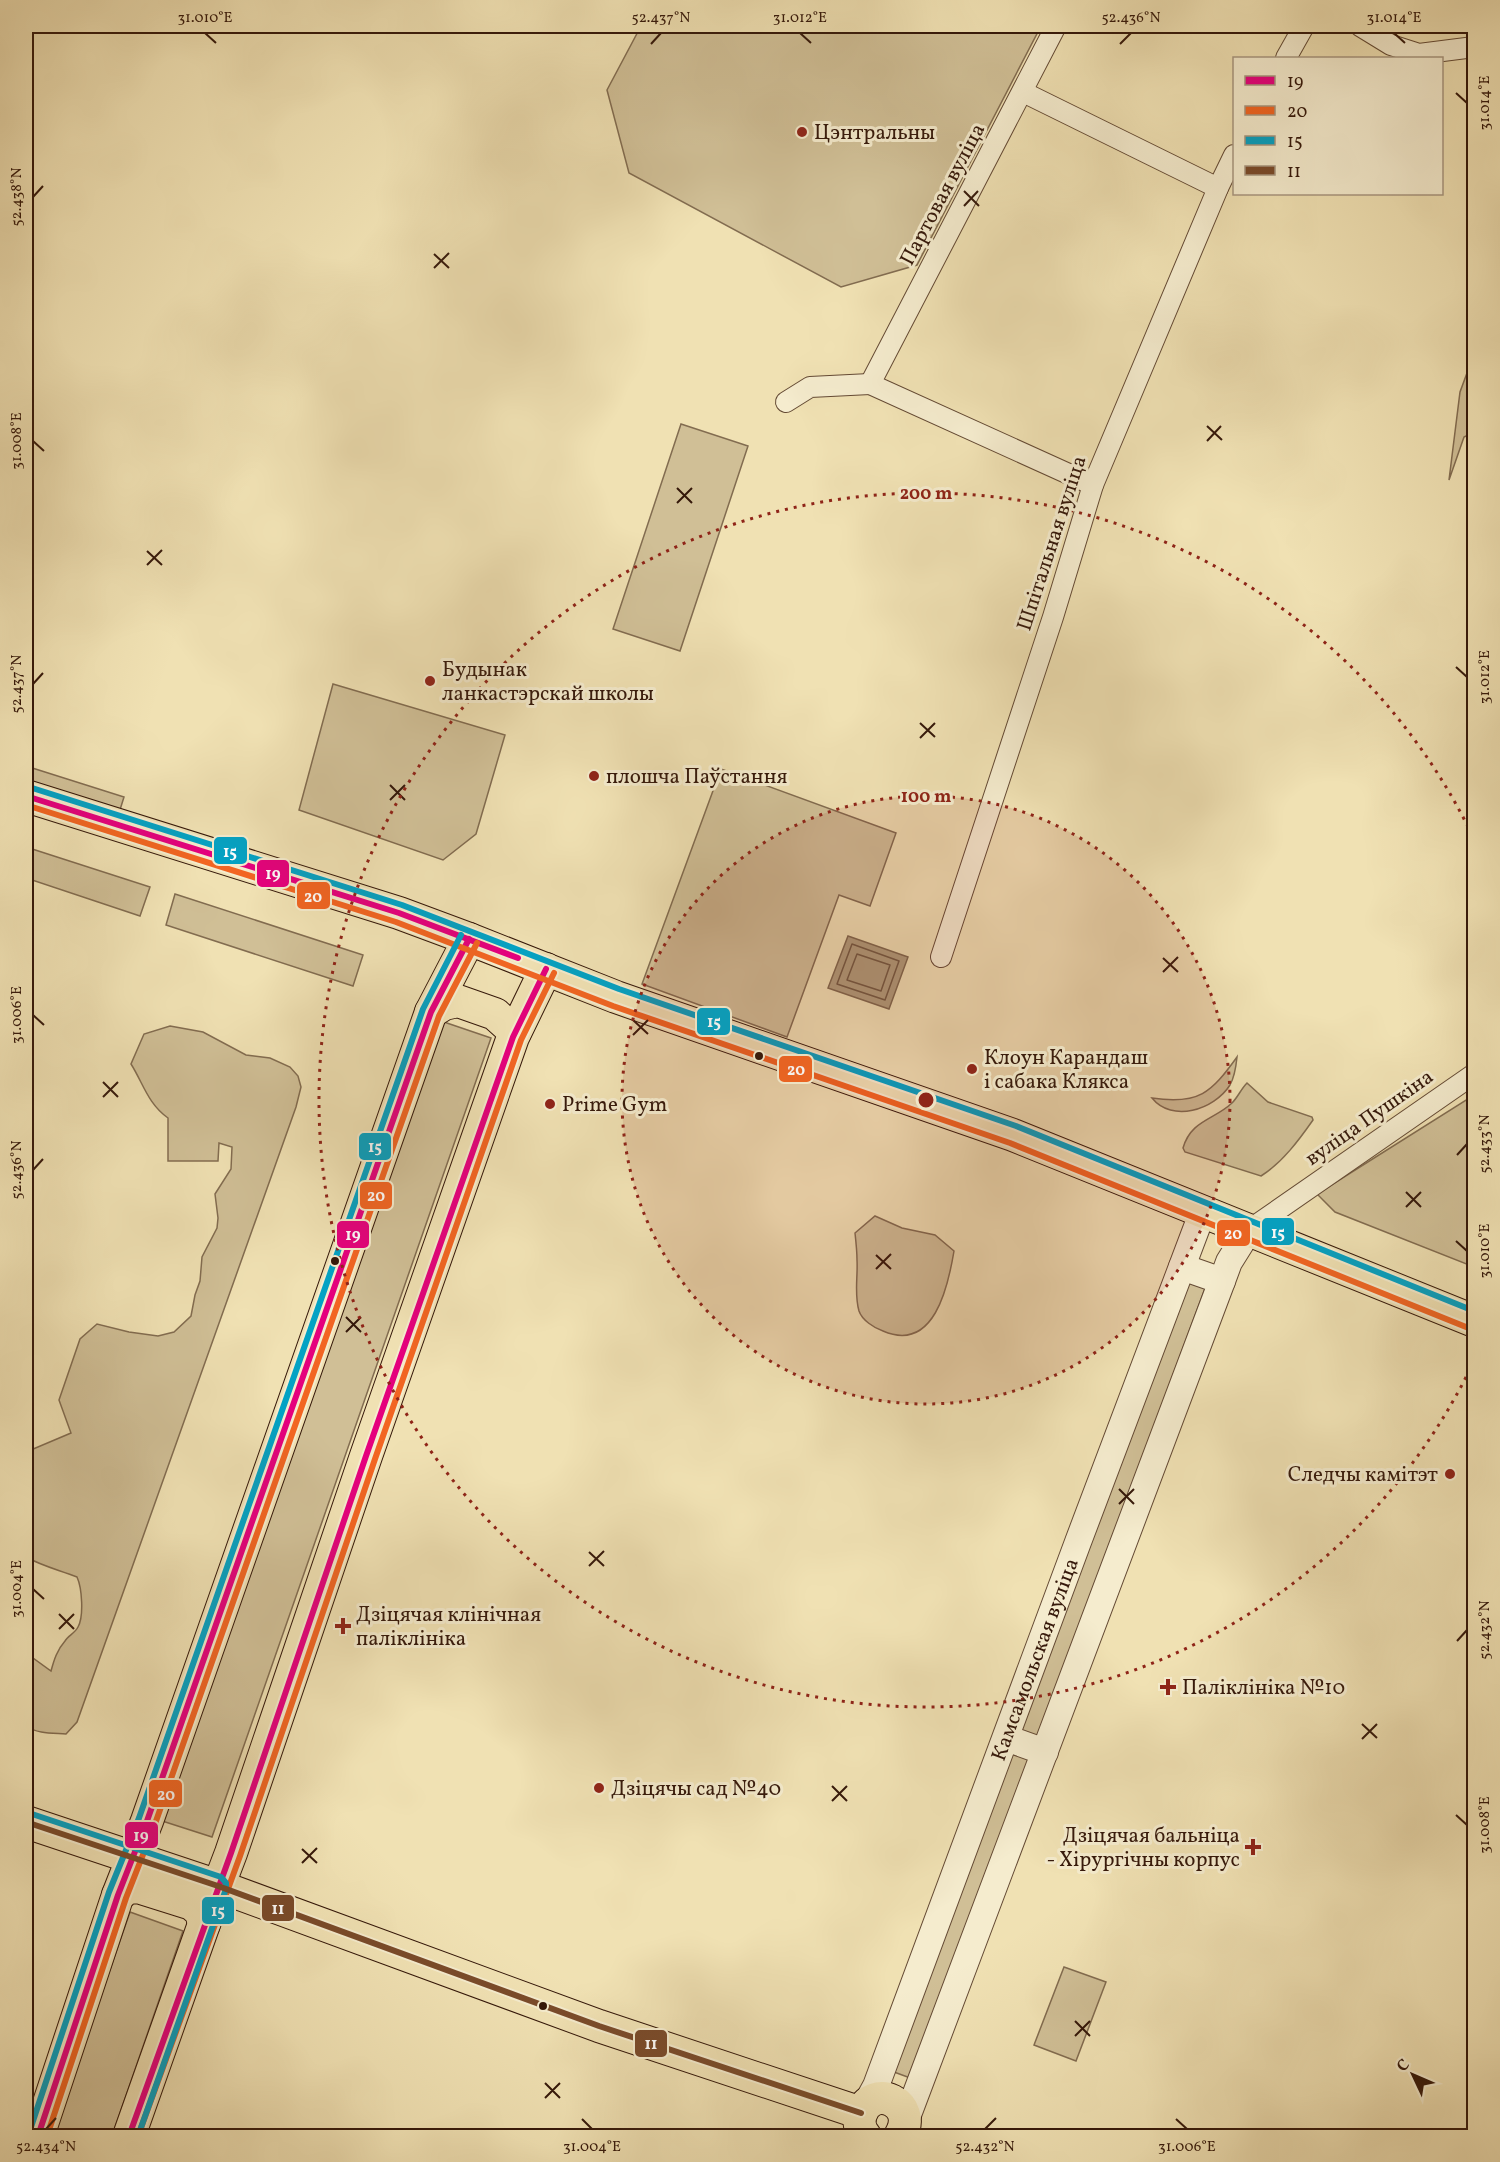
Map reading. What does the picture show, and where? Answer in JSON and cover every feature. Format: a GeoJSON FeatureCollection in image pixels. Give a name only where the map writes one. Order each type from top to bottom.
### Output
{"type":"FeatureCollection","features":[{"type":"Feature","properties":{"kind":"main road"},"geometry":{"type":"LineString","coordinates":[[26,796],[388,910],[616,997],[1013,1135],[1474,1321]]}},
{"type":"Feature","properties":{"kind":"main road"},"geometry":{"type":"LineString","coordinates":[[38,2136],[118,1895],[147,1821],[431,1012],[469,939]]}},
{"type":"Feature","properties":{"kind":"main road"},"geometry":{"type":"LineString","coordinates":[[129,2136],[231,1853],[366,1456],[515,1032],[546,969]]}},
{"type":"Feature","properties":{"kind":"main road"},"geometry":{"type":"LineString","coordinates":[[431,1012],[444,1004],[458,1001],[495,1014],[515,1032]]}},
{"type":"Feature","properties":{"kind":"main road"},"geometry":{"type":"LineString","coordinates":[[147,1821],[149,1831],[155,1840],[166,1848],[204,1860],[218,1861],[231,1853]]}},
{"type":"Feature","properties":{"kind":"main road"},"geometry":{"type":"LineString","coordinates":[[26,1822],[218,1886],[599,2026],[864,2118],[871,2101],[886,2098],[900,2106],[908,2131]]}},
{"type":"Feature","properties":{"kind":"main road"},"geometry":{"type":"LineString","coordinates":[[118,1895],[128,1888],[138,1887],[192,1904],[201,1912],[204,1924]]}},
{"type":"Feature","properties":{"kind":"street","name":"Партовая вуліца"},"geometry":{"type":"LineString","coordinates":[[870,384],[1056,26]]}},
{"type":"Feature","properties":{"kind":"street"},"geometry":{"type":"LineString","coordinates":[[1287,57],[1304,26]]}},
{"type":"Feature","properties":{"kind":"street"},"geometry":{"type":"LineString","coordinates":[[1360,26],[1391,45],[1419,54],[1474,47]]}},
{"type":"Feature","properties":{"kind":"street"},"geometry":{"type":"LineString","coordinates":[[1023,92],[1218,188]]}},
{"type":"Feature","properties":{"kind":"street","name":"Шпітальная вуліца"},"geometry":{"type":"LineString","coordinates":[[940,957],[1060,597],[1094,485],[1233,157]]}},
{"type":"Feature","properties":{"kind":"street"},"geometry":{"type":"LineString","coordinates":[[786,402],[810,387],[870,384],[1094,485]]}},
{"type":"Feature","properties":{"kind":"street","name":"вуліца Пушкіна"},"geometry":{"type":"LineString","coordinates":[[1249,1230],[1474,1074]]}},
{"type":"Feature","properties":{"kind":"street","name":"вуліца Пушкіна"},"geometry":{"type":"LineString","coordinates":[[1203,1211],[1250,1213],[1291,1200]]}},
{"type":"Feature","properties":{"kind":"street","name":"Камсамольская вуліца"},"geometry":{"type":"LineString","coordinates":[[864,2118],[1203,1211]]}},
{"type":"Feature","properties":{"kind":"street","name":"Камсамольская вуліца"},"geometry":{"type":"LineString","coordinates":[[908,2131],[1045,1752],[1229,1262],[1249,1230]]}},
{"type":"Feature","properties":{"kind":"street"},"geometry":{"type":"LineString","coordinates":[[1182,1267],[1222,1281]]}},
{"type":"Feature","properties":{"kind":"street"},"geometry":{"type":"LineString","coordinates":[[1006,1738],[1045,1752]]}},
{"type":"Feature","properties":{"kind":"shaded area","name":"Цэнтральны"},"geometry":{"type":"Polygon","coordinates":[[[641,26],[1041,26],[917,265],[841,287],[629,173],[607,90],[641,26]]]}},
{"type":"Feature","properties":{"kind":"shaded area"},"geometry":{"type":"Polygon","coordinates":[[[1474,354],[1474,432],[1464,437],[1449,480],[1460,392],[1474,354]]]}},
{"type":"Feature","properties":{"kind":"shaded area"},"geometry":{"type":"Polygon","coordinates":[[[681,424],[748,446],[680,651],[613,629],[681,424]]]}},
{"type":"Feature","properties":{"kind":"shaded area"},"geometry":{"type":"Polygon","coordinates":[[[333,684],[505,735],[476,834],[443,860],[299,810],[333,684]]]}},
{"type":"Feature","properties":{"kind":"shaded area"},"geometry":{"type":"Polygon","coordinates":[[[26,766],[124,797],[119,813],[26,783],[26,766]]]}},
{"type":"Feature","properties":{"kind":"shaded area"},"geometry":{"type":"Polygon","coordinates":[[[721,769],[896,833],[870,906],[839,895],[787,1037],[642,984],[721,769]]]}},
{"type":"Feature","properties":{"kind":"shaded area"},"geometry":{"type":"Polygon","coordinates":[[[26,847],[150,887],[140,916],[26,878],[26,847]]]}},
{"type":"Feature","properties":{"kind":"shaded area"},"geometry":{"type":"Polygon","coordinates":[[[175,894],[363,955],[353,986],[166,925],[175,894]]]}},
{"type":"Feature","properties":{"kind":"shaded area"},"geometry":{"type":"Polygon","coordinates":[[[441,1021],[491,1038],[212,1837],[156,1819],[441,1021]]]}},
{"type":"Feature","properties":{"kind":"shaded area"},"geometry":{"type":"Polygon","coordinates":[[[170,1026],[203,1032],[246,1055],[270,1058],[290,1067],[298,1076],[301,1087],[296,1107],[77,1722],[66,1734],[40,1732],[26,1726],[26,1653],[51,1671],[60,1648],[78,1627],[82,1602],[77,1577],[26,1557],[26,1452],[71,1433],[59,1400],[80,1339],[97,1324],[158,1336],[174,1332],[191,1316],[200,1281],[202,1257],[217,1228],[215,1194],[231,1169],[232,1147],[219,1143],[218,1161],[168,1161],[168,1118],[155,1106],[131,1064],[144,1034],[170,1026]]]}},
{"type":"Feature","properties":{"kind":"shaded area"},"geometry":{"type":"Polygon","coordinates":[[[1237,1057],[1230,1085],[1223,1094],[1204,1107],[1181,1111],[1170,1110],[1160,1106],[1152,1098],[1181,1100],[1202,1094],[1219,1080],[1237,1057]]]}},
{"type":"Feature","properties":{"kind":"shaded area"},"geometry":{"type":"Polygon","coordinates":[[[1247,1083],[1268,1102],[1312,1117],[1313,1120],[1283,1158],[1261,1176],[1185,1152],[1183,1148],[1197,1126],[1232,1103],[1247,1083]]]}},
{"type":"Feature","properties":{"kind":"shaded area"},"geometry":{"type":"Polygon","coordinates":[[[1474,1095],[1474,1267],[1335,1212],[1317,1194],[1474,1095]]]}},
{"type":"Feature","properties":{"kind":"shaded area"},"geometry":{"type":"Polygon","coordinates":[[[875,1216],[902,1228],[935,1235],[954,1251],[948,1282],[935,1313],[926,1325],[915,1333],[900,1335],[880,1330],[872,1326],[859,1311],[855,1233],[875,1216]]]}},
{"type":"Feature","properties":{"kind":"shaded area"},"geometry":{"type":"Polygon","coordinates":[[[1189,1276],[1207,1283],[913,2079],[894,2072],[1189,1276]]]}},
{"type":"Feature","properties":{"kind":"shaded area"},"geometry":{"type":"Polygon","coordinates":[[[130,1912],[183,1931],[112,2136],[52,2136],[130,1912]]]}},
{"type":"Feature","properties":{"kind":"shaded area"},"geometry":{"type":"Polygon","coordinates":[[[1064,1967],[1106,1982],[1076,2061],[1034,2045],[1064,1967]]]}},
{"type":"Feature","properties":{"kind":"water"},"geometry":{"type":"Polygon","coordinates":[[[848,936],[908,957],[889,1009],[828,988],[848,936]]]}},
{"type":"Feature","properties":{"kind":"transit line","name":"15"},"geometry":{"type":"LineString","coordinates":[[29,787],[402,905],[619,989],[1016,1126],[1474,1311]]}},
{"type":"Feature","properties":{"kind":"transit line","name":"19"},"geometry":{"type":"LineString","coordinates":[[26,796],[399,913],[518,958]]}},
{"type":"Feature","properties":{"kind":"transit line","name":"20"},"geometry":{"type":"LineString","coordinates":[[26,805],[396,922],[613,1006],[1010,1143],[1471,1329]]}},
{"type":"Feature","properties":{"kind":"transit line","name":"15"},"geometry":{"type":"LineString","coordinates":[[29,2133],[109,1892],[139,1818],[423,1009],[461,935]]}},
{"type":"Feature","properties":{"kind":"transit line","name":"19"},"geometry":{"type":"LineString","coordinates":[[38,2136],[118,1895],[147,1821],[431,1012],[469,939]]}},
{"type":"Feature","properties":{"kind":"transit line","name":"20"},"geometry":{"type":"LineString","coordinates":[[47,2136],[126,1898],[155,1824],[439,1016],[477,943]]}},
{"type":"Feature","properties":{"kind":"transit line","name":"19"},"geometry":{"type":"LineString","coordinates":[[129,2136],[231,1853],[366,1456],[513,1037],[546,969]]}},
{"type":"Feature","properties":{"kind":"transit line","name":"20"},"geometry":{"type":"LineString","coordinates":[[138,2136],[240,1856],[521,1040],[554,973]]}},
{"type":"Feature","properties":{"kind":"transit line","name":"15"},"geometry":{"type":"LineString","coordinates":[[29,1813],[221,1877],[226,1883],[226,1889],[138,2136]]}},
{"type":"Feature","properties":{"kind":"transit line","name":"11"},"geometry":{"type":"LineString","coordinates":[[26,1822],[218,1886],[599,2026],[861,2113]]}},
{"type":"Feature","properties":{"kind":"place","name":"Цэнтральны"},"geometry":{"type":"Point","coordinates":[802,132]}},
{"type":"Feature","properties":{"kind":"place","name":"Будынак ланкастэрскай школы"},"geometry":{"type":"Point","coordinates":[430,681]}},
{"type":"Feature","properties":{"kind":"place","name":"плошча Паўстання"},"geometry":{"type":"Point","coordinates":[594,776]}},
{"type":"Feature","properties":{"kind":"place","name":"Клоун Карандаш і сабака Клякса"},"geometry":{"type":"Point","coordinates":[972,1069]}},
{"type":"Feature","properties":{"kind":"place","name":"Prime Gym"},"geometry":{"type":"Point","coordinates":[550,1104]}},
{"type":"Feature","properties":{"kind":"place","name":"Следчы камітэт"},"geometry":{"type":"Point","coordinates":[1450,1474]}},
{"type":"Feature","properties":{"kind":"place","name":"Дзіцячая клінічная паліклініка"},"geometry":{"type":"Point","coordinates":[343,1626]}},
{"type":"Feature","properties":{"kind":"place","name":"Паліклініка №10"},"geometry":{"type":"Point","coordinates":[1168,1687]}},
{"type":"Feature","properties":{"kind":"place","name":"Дзіцячы сад №40"},"geometry":{"type":"Point","coordinates":[599,1788]}},
{"type":"Feature","properties":{"kind":"place","name":"Дзіцячая бальніца - Хірургічны корпус"},"geometry":{"type":"Point","coordinates":[1253,1847]}}]}
